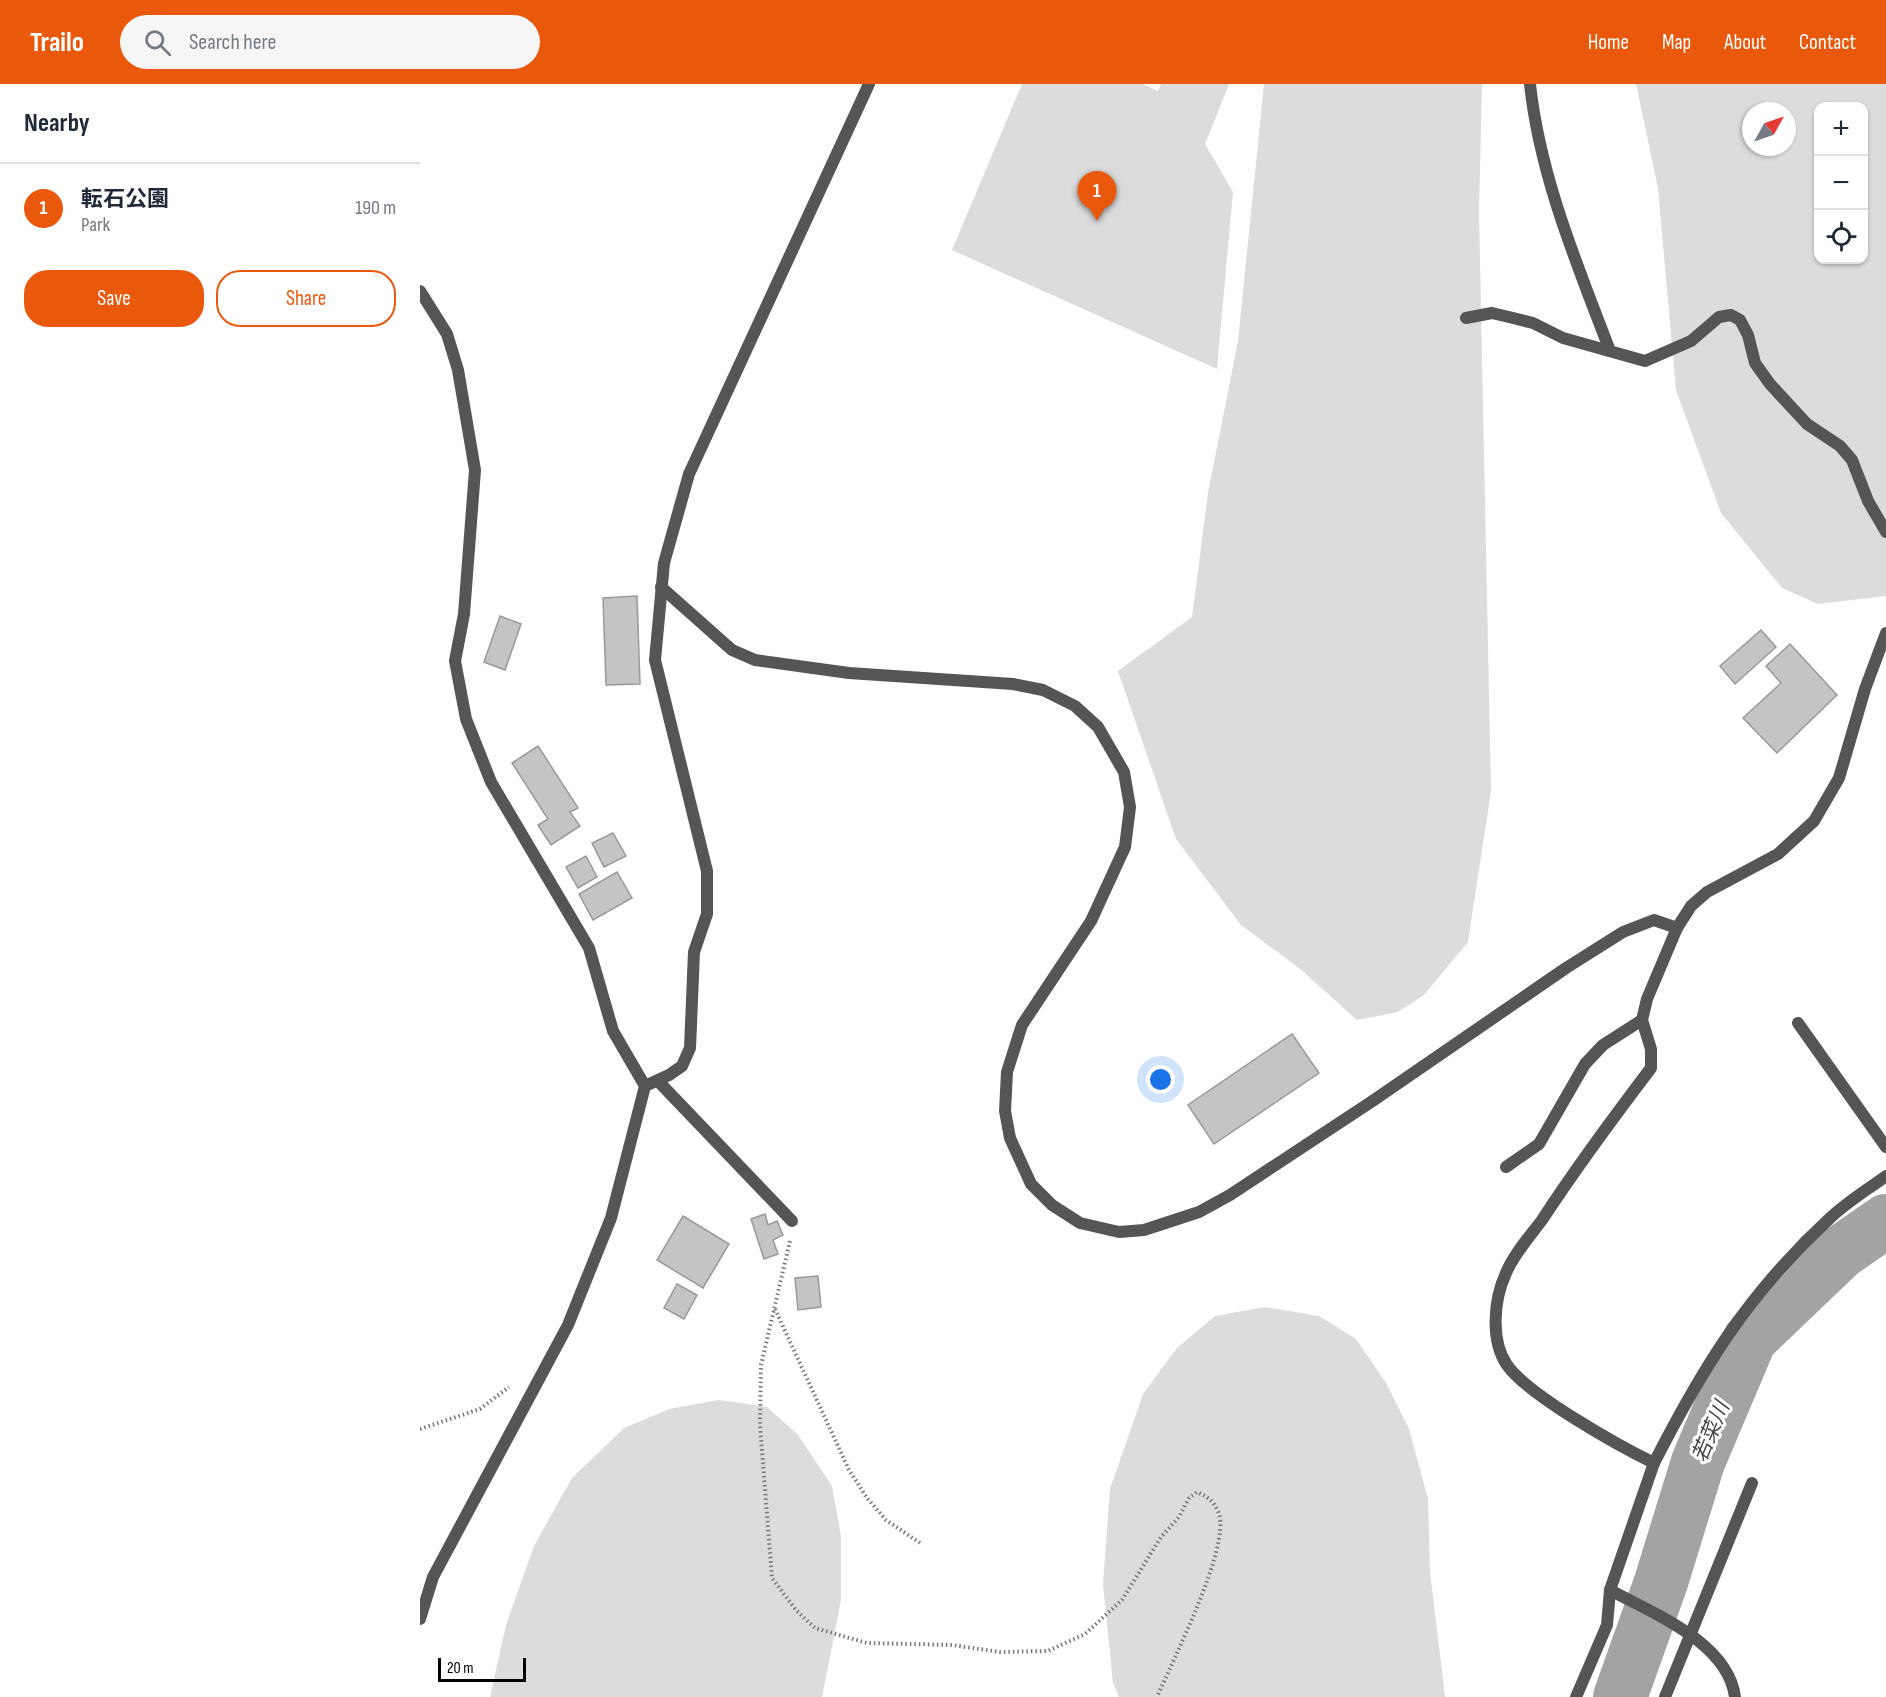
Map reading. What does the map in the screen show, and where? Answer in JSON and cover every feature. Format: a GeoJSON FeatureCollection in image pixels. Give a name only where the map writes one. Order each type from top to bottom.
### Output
{"type":"FeatureCollection","features":[{"type":"Feature","properties":{"kind":"street"},"geometry":{"type":"LineString","coordinates":[[645,1086],[682,1066],[690,1048],[694,952],[707,914],[707,871],[656,660],[664,562],[689,474],[869,84]]}},
{"type":"Feature","properties":{"kind":"street"},"geometry":{"type":"LineString","coordinates":[[1530,84],[1534,128],[1556,207],[1610,351]]}},
{"type":"Feature","properties":{"kind":"street"},"geometry":{"type":"LineString","coordinates":[[420,291],[447,334],[458,370],[475,470],[465,602],[455,662],[466,719],[491,782],[589,948],[613,1031],[645,1086],[610,1218],[568,1325],[433,1577],[420,1619]]}},
{"type":"Feature","properties":{"kind":"street"},"geometry":{"type":"LineString","coordinates":[[1466,318],[1500,315],[1533,323],[1563,338],[1645,361],[1691,341],[1719,317],[1731,315],[1740,320],[1748,335],[1755,363],[1770,384],[1807,424],[1840,446],[1852,460],[1868,501],[1886,532]]}},
{"type":"Feature","properties":{"kind":"street"},"geometry":{"type":"LineString","coordinates":[[661,587],[732,650],[755,660],[849,673],[1013,684],[1043,690],[1075,706],[1098,728],[1124,771],[1130,807],[1125,847],[1091,921],[1022,1025],[1007,1072],[1005,1111],[1011,1138],[1031,1184],[1052,1205],[1080,1223],[1119,1232],[1144,1230],[1199,1212],[1230,1195],[1374,1100],[1556,974],[1623,932],[1654,920],[1677,928]]}},
{"type":"Feature","properties":{"kind":"street"},"geometry":{"type":"LineString","coordinates":[[1654,1463],[1620,1446],[1532,1388],[1507,1366],[1499,1349],[1494,1324],[1506,1273],[1565,1185],[1651,1068],[1651,1049],[1642,1020],[1647,999],[1677,928],[1691,906],[1707,892],[1778,854],[1814,822],[1839,778],[1865,688],[1886,633]]}},
{"type":"Feature","properties":{"kind":"street"},"geometry":{"type":"LineString","coordinates":[[1506,1167],[1539,1144],[1585,1064],[1602,1045],[1642,1020]]}},
{"type":"Feature","properties":{"kind":"street"},"geometry":{"type":"LineString","coordinates":[[1798,1023],[1886,1147]]}},
{"type":"Feature","properties":{"kind":"street"},"geometry":{"type":"LineString","coordinates":[[658,1081],[792,1221]]}},
{"type":"Feature","properties":{"kind":"street"},"geometry":{"type":"LineString","coordinates":[[1576,1697],[1607,1625],[1614,1592],[1654,1463],[1694,1385],[1728,1332],[1762,1287],[1828,1219],[1886,1176]]}},
{"type":"Feature","properties":{"kind":"street"},"geometry":{"type":"LineString","coordinates":[[1665,1697],[1752,1483]]}},
{"type":"Feature","properties":{"kind":"street"},"geometry":{"type":"LineString","coordinates":[[1614,1592],[1680,1627],[1691,1636],[1726,1670],[1736,1697]]}},
{"type":"Feature","properties":{"kind":"path"},"geometry":{"type":"LineString","coordinates":[[792,1221],[789,1246],[761,1365],[760,1425],[772,1578],[796,1610],[815,1628],[867,1642],[952,1645],[1000,1652],[1048,1651],[1085,1634],[1122,1600],[1161,1537],[1179,1517],[1189,1498],[1197,1492],[1210,1497],[1220,1515],[1219,1548],[1157,1697]]}},
{"type":"Feature","properties":{"kind":"path"},"geometry":{"type":"LineString","coordinates":[[775,1308],[849,1470],[867,1498],[886,1520],[920,1543]]}},
{"type":"Feature","properties":{"kind":"path"},"geometry":{"type":"LineString","coordinates":[[420,1429],[480,1409],[515,1383]]}},
{"type":"Feature","properties":{"kind":"shaded area"},"geometry":{"type":"Polygon","coordinates":[[[1022,84],[1143,84],[1158,91],[1161,84],[1229,84],[1205,144],[1233,192],[1217,369],[952,250],[1022,84]]]}},
{"type":"Feature","properties":{"kind":"shaded area"},"geometry":{"type":"Polygon","coordinates":[[[1264,84],[1482,84],[1479,212],[1491,791],[1468,942],[1424,995],[1398,1012],[1357,1020],[1299,968],[1241,925],[1176,839],[1118,671],[1192,617],[1208,493],[1238,341],[1264,84]]]}},
{"type":"Feature","properties":{"kind":"shaded area"},"geometry":{"type":"Polygon","coordinates":[[[1636,84],[1886,84],[1886,596],[1818,604],[1782,588],[1721,513],[1676,390],[1658,188],[1636,84]]]}},
{"type":"Feature","properties":{"kind":"shaded area"},"geometry":{"type":"Polygon","coordinates":[[[1265,1307],[1319,1316],[1356,1339],[1386,1383],[1409,1429],[1428,1499],[1430,1572],[1445,1697],[1119,1697],[1113,1683],[1103,1584],[1110,1489],[1143,1394],[1177,1348],[1215,1316],[1265,1307]]]}},
{"type":"Feature","properties":{"kind":"shaded area"},"geometry":{"type":"Polygon","coordinates":[[[719,1400],[767,1407],[798,1435],[832,1486],[841,1536],[841,1600],[822,1697],[490,1697],[506,1625],[534,1546],[572,1478],[624,1428],[669,1409],[719,1400]]]}},
{"type":"Feature","properties":{"kind":"building"},"geometry":{"type":"Polygon","coordinates":[[[637,596],[640,684],[606,685],[603,598],[637,596]]]}},
{"type":"Feature","properties":{"kind":"building"},"geometry":{"type":"Polygon","coordinates":[[[500,616],[521,624],[505,670],[484,662],[500,616]]]}},
{"type":"Feature","properties":{"kind":"building"},"geometry":{"type":"Polygon","coordinates":[[[1761,630],[1776,647],[1735,684],[1720,666],[1761,630]]]}},
{"type":"Feature","properties":{"kind":"building"},"geometry":{"type":"Polygon","coordinates":[[[1790,644],[1837,695],[1777,753],[1743,718],[1781,683],[1766,666],[1790,644]]]}},
{"type":"Feature","properties":{"kind":"building"},"geometry":{"type":"Polygon","coordinates":[[[538,746],[578,808],[570,812],[580,826],[551,845],[538,825],[548,819],[512,763],[538,746]]]}},
{"type":"Feature","properties":{"kind":"building"},"geometry":{"type":"Polygon","coordinates":[[[613,833],[626,856],[604,867],[592,843],[613,833]]]}},
{"type":"Feature","properties":{"kind":"building"},"geometry":{"type":"Polygon","coordinates":[[[586,856],[597,877],[578,888],[566,867],[586,856]]]}},
{"type":"Feature","properties":{"kind":"building"},"geometry":{"type":"Polygon","coordinates":[[[617,872],[632,898],[593,920],[579,894],[617,872]]]}},
{"type":"Feature","properties":{"kind":"building"},"geometry":{"type":"Polygon","coordinates":[[[1292,1034],[1319,1073],[1214,1144],[1188,1105],[1292,1034]]]}},
{"type":"Feature","properties":{"kind":"building"},"geometry":{"type":"Polygon","coordinates":[[[765,1214],[768,1225],[777,1221],[783,1235],[773,1240],[778,1254],[764,1259],[751,1219],[765,1214]]]}},
{"type":"Feature","properties":{"kind":"building"},"geometry":{"type":"Polygon","coordinates":[[[683,1216],[729,1244],[703,1288],[657,1260],[683,1216]]]}},
{"type":"Feature","properties":{"kind":"building"},"geometry":{"type":"Polygon","coordinates":[[[818,1276],[821,1307],[798,1310],[795,1278],[818,1276]]]}},
{"type":"Feature","properties":{"kind":"building"},"geometry":{"type":"Polygon","coordinates":[[[677,1284],[697,1295],[684,1319],[664,1308],[677,1284]]]}},
{"type":"Feature","properties":{"kind":"waterway","name":"若菜川"},"geometry":{"type":"LineString","coordinates":[[1620,1697],[1661,1582],[1698,1462],[1750,1339],[1841,1252],[1886,1221]]}},
{"type":"Feature","properties":{"kind":"place","name":"転石公園"},"geometry":{"type":"Point","coordinates":[1097,221]}}]}
